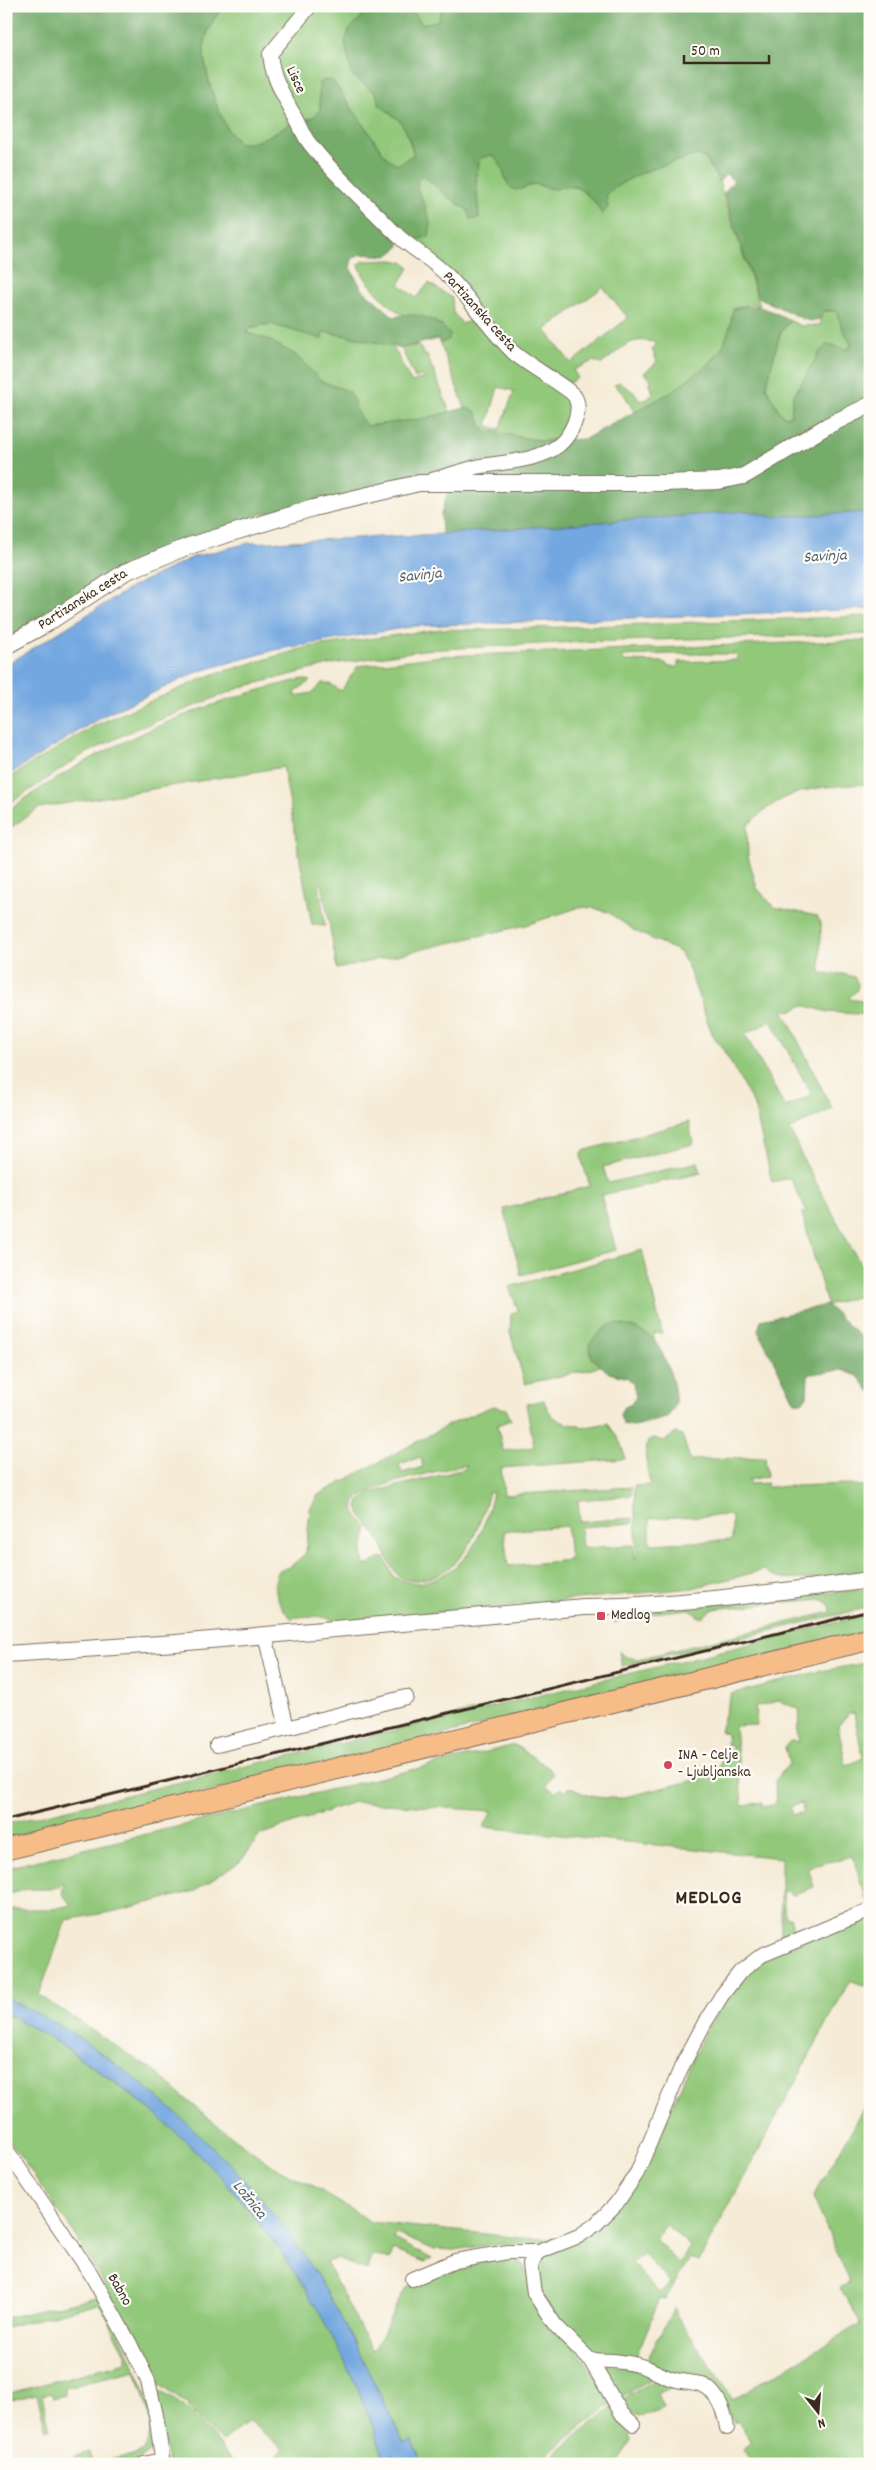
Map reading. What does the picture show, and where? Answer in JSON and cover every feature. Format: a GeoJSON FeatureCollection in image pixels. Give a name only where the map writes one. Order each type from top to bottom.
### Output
{"type":"FeatureCollection","features":[{"type":"Feature","properties":{"kind":"main road"},"geometry":{"type":"LineString","coordinates":[[6,1849],[870,1639]]}},
{"type":"Feature","properties":{"kind":"street","name":"Lisce"},"geometry":{"type":"LineString","coordinates":[[297,121],[276,84],[270,54],[310,6]]}},
{"type":"Feature","properties":{"kind":"street","name":"Partizanska cesta"},"geometry":{"type":"LineString","coordinates":[[6,646],[46,624],[125,572],[189,546],[313,508],[421,483],[473,468],[530,457],[560,444],[575,420],[578,407],[576,398],[570,391],[532,368],[503,342],[447,274],[424,254],[404,241],[344,182],[308,140],[297,121]]}},
{"type":"Feature","properties":{"kind":"street","name":"Partizanska cesta"},"geometry":{"type":"LineString","coordinates":[[421,483],[719,481],[744,476],[828,426],[870,405]]}},
{"type":"Feature","properties":{"kind":"street"},"geometry":{"type":"LineString","coordinates":[[6,1654],[265,1635],[584,1607],[620,1607],[870,1580]]}},
{"type":"Feature","properties":{"kind":"street"},"geometry":{"type":"LineString","coordinates":[[265,1635],[287,1728]]}},
{"type":"Feature","properties":{"kind":"street"},"geometry":{"type":"LineString","coordinates":[[217,1745],[406,1697]]}},
{"type":"Feature","properties":{"kind":"street"},"geometry":{"type":"LineString","coordinates":[[412,2279],[455,2260],[508,2252],[538,2252],[579,2236],[616,2204],[637,2174],[681,2068],[704,2024],[722,1995],[740,1972],[762,1955],[870,1910]]}},
{"type":"Feature","properties":{"kind":"street","name":"Babno"},"geometry":{"type":"LineString","coordinates":[[6,2149],[91,2274],[148,2380],[156,2415],[162,2462]]}},
{"type":"Feature","properties":{"kind":"street"},"geometry":{"type":"LineString","coordinates":[[538,2252],[530,2265],[534,2293],[555,2325],[590,2360],[622,2414],[633,2424]]}},
{"type":"Feature","properties":{"kind":"street"},"geometry":{"type":"LineString","coordinates":[[590,2360],[617,2361],[646,2368],[675,2380],[700,2383],[709,2389],[718,2400],[723,2410],[727,2428]]}},
{"type":"Feature","properties":{"kind":"street"},"geometry":{"type":"LineString","coordinates":[[144,2464],[162,2462]]}},
{"type":"Feature","properties":{"kind":"green space"},"geometry":{"type":"Polygon","coordinates":[[[6,6],[226,6],[210,25],[204,50],[210,86],[227,129],[242,143],[248,143],[269,136],[295,121],[399,241],[399,247],[387,256],[360,254],[352,259],[350,268],[362,289],[394,317],[409,315],[425,317],[439,324],[450,335],[448,340],[440,343],[438,339],[401,348],[333,333],[323,332],[322,339],[270,324],[249,328],[247,333],[267,339],[296,355],[321,381],[350,392],[359,416],[367,426],[421,419],[465,408],[476,411],[483,430],[542,441],[585,439],[671,392],[712,361],[722,348],[730,327],[733,309],[749,306],[763,308],[790,320],[780,333],[766,387],[780,413],[786,417],[791,415],[793,397],[821,350],[826,345],[849,349],[851,344],[836,311],[825,311],[820,319],[810,321],[758,297],[724,193],[734,181],[726,174],[719,182],[706,159],[697,155],[649,170],[616,187],[606,195],[608,207],[602,215],[588,195],[571,186],[554,189],[536,184],[516,190],[513,189],[507,183],[497,159],[492,155],[480,158],[476,176],[479,218],[471,220],[467,209],[423,175],[417,181],[430,221],[429,237],[410,241],[350,182],[306,132],[301,122],[313,117],[320,110],[319,83],[325,80],[333,81],[386,157],[398,165],[414,154],[406,131],[400,121],[380,105],[376,93],[352,75],[345,42],[349,30],[372,6],[409,6],[422,24],[438,21],[443,6],[870,6],[870,401],[740,473],[709,477],[460,480],[313,502],[255,516],[187,541],[6,640],[6,6]]]}},
{"type":"Feature","properties":{"kind":"green space"},"geometry":{"type":"Polygon","coordinates":[[[226,6],[305,6],[270,48],[295,121],[254,142],[242,143],[227,129],[210,86],[205,59],[205,44],[208,31],[214,20],[226,6]]]}},
{"type":"Feature","properties":{"kind":"green space"},"geometry":{"type":"Polygon","coordinates":[[[313,6],[372,6],[345,42],[352,75],[376,93],[380,105],[400,121],[406,131],[414,154],[398,165],[386,157],[333,81],[319,93],[320,110],[313,117],[301,122],[280,83],[276,56],[313,6]]]}},
{"type":"Feature","properties":{"kind":"green space"},"geometry":{"type":"Polygon","coordinates":[[[409,6],[443,6],[438,21],[422,24],[409,6]]]}},
{"type":"Feature","properties":{"kind":"green space"},"geometry":{"type":"Polygon","coordinates":[[[492,155],[500,160],[505,178],[516,190],[536,184],[546,188],[565,186],[578,188],[591,198],[600,210],[608,207],[606,195],[637,175],[697,155],[706,159],[719,182],[760,306],[751,304],[733,309],[726,340],[714,358],[682,386],[645,408],[634,412],[624,394],[614,385],[619,382],[636,394],[640,401],[648,399],[653,393],[650,384],[651,379],[644,373],[657,362],[652,349],[656,345],[654,342],[636,341],[630,343],[601,364],[593,361],[573,370],[578,378],[567,384],[533,364],[410,241],[426,206],[417,189],[417,181],[423,175],[479,218],[476,176],[479,158],[492,155]],[[603,287],[545,330],[571,363],[628,318],[603,287]]]}},
{"type":"Feature","properties":{"kind":"green space"},"geometry":{"type":"Polygon","coordinates":[[[393,260],[403,262],[410,267],[399,284],[416,298],[429,283],[452,298],[453,312],[462,324],[476,318],[571,401],[573,412],[560,439],[542,441],[483,430],[476,411],[465,408],[440,343],[448,340],[450,335],[435,321],[404,315],[390,306],[364,277],[359,264],[363,261],[393,260]],[[498,387],[487,426],[500,429],[514,391],[498,387]]]}},
{"type":"Feature","properties":{"kind":"green space"},"geometry":{"type":"Polygon","coordinates":[[[825,311],[836,311],[851,344],[849,349],[841,350],[834,345],[826,345],[821,350],[793,397],[791,415],[786,417],[780,413],[766,387],[780,332],[790,320],[800,326],[820,325],[820,319],[825,311]]]}},
{"type":"Feature","properties":{"kind":"green space"},"geometry":{"type":"Polygon","coordinates":[[[270,324],[322,339],[322,332],[364,338],[393,346],[411,382],[425,378],[423,375],[415,378],[401,348],[419,345],[424,355],[427,355],[450,412],[421,419],[367,426],[359,417],[350,392],[321,381],[314,374],[247,333],[249,328],[270,324]]]}},
{"type":"Feature","properties":{"kind":"green space"},"geometry":{"type":"Polygon","coordinates":[[[870,410],[870,512],[773,517],[748,511],[442,534],[441,514],[449,487],[718,486],[870,410]]]}},
{"type":"Feature","properties":{"kind":"green space"},"geometry":{"type":"Polygon","coordinates":[[[870,616],[870,634],[577,642],[423,650],[333,664],[242,687],[127,733],[81,756],[6,806],[6,779],[98,724],[211,675],[308,647],[441,629],[477,630],[870,616]]]}},
{"type":"Feature","properties":{"kind":"green space"},"geometry":{"type":"Polygon","coordinates":[[[870,640],[870,784],[834,786],[803,791],[775,803],[747,826],[748,856],[757,888],[774,907],[817,916],[821,923],[820,973],[843,974],[854,977],[858,984],[857,990],[848,999],[870,1002],[870,1015],[828,1012],[803,1005],[792,1011],[783,1010],[832,1109],[790,1129],[801,1155],[858,1260],[870,1276],[870,1316],[860,1296],[827,1305],[802,1213],[807,1212],[790,1178],[772,1182],[754,1105],[726,1054],[712,1034],[687,964],[680,952],[635,931],[608,912],[580,907],[526,925],[337,969],[322,882],[319,883],[325,926],[312,925],[283,767],[39,808],[6,831],[6,812],[75,768],[148,730],[225,701],[303,679],[310,681],[296,691],[295,696],[312,693],[322,683],[331,684],[341,691],[358,666],[442,656],[870,640]],[[736,654],[622,656],[623,661],[662,662],[670,667],[678,667],[678,662],[738,660],[736,654]],[[771,1021],[745,1034],[785,1107],[812,1095],[771,1021]]]}},
{"type":"Feature","properties":{"kind":"green space"},"geometry":{"type":"Polygon","coordinates":[[[689,1122],[693,1144],[603,1167],[608,1183],[698,1162],[701,1173],[601,1195],[616,1250],[521,1275],[504,1209],[590,1186],[581,1158],[583,1151],[689,1122]]]}},
{"type":"Feature","properties":{"kind":"green space"},"geometry":{"type":"Polygon","coordinates":[[[642,1250],[662,1333],[654,1333],[654,1346],[592,1369],[525,1384],[510,1332],[511,1314],[518,1310],[509,1287],[642,1250]]]}},
{"type":"Feature","properties":{"kind":"green space"},"geometry":{"type":"Polygon","coordinates":[[[827,1305],[870,1346],[870,1392],[858,1376],[842,1370],[811,1374],[808,1377],[807,1397],[802,1402],[795,1402],[758,1331],[761,1320],[827,1305]]]}},
{"type":"Feature","properties":{"kind":"green space"},"geometry":{"type":"Polygon","coordinates":[[[611,1324],[638,1329],[652,1338],[657,1344],[665,1359],[674,1388],[675,1404],[667,1418],[633,1426],[623,1424],[620,1415],[623,1408],[631,1404],[636,1397],[633,1384],[628,1378],[609,1373],[592,1358],[589,1344],[611,1324]]]}},
{"type":"Feature","properties":{"kind":"green space"},"geometry":{"type":"Polygon","coordinates":[[[544,1400],[549,1412],[553,1416],[567,1424],[580,1425],[581,1428],[608,1423],[622,1448],[625,1459],[501,1468],[504,1495],[631,1487],[631,1496],[578,1500],[580,1522],[632,1518],[633,1523],[580,1527],[582,1548],[634,1545],[635,1558],[637,1558],[634,1486],[650,1485],[646,1445],[653,1438],[664,1441],[676,1433],[682,1435],[690,1460],[765,1457],[767,1476],[749,1480],[749,1484],[767,1483],[767,1487],[848,1484],[870,1487],[870,1569],[863,1573],[811,1579],[784,1578],[772,1575],[764,1570],[693,1588],[336,1622],[331,1619],[309,1616],[291,1618],[287,1614],[277,1596],[276,1576],[279,1571],[290,1567],[306,1553],[310,1509],[318,1495],[450,1424],[493,1406],[506,1409],[511,1420],[497,1425],[503,1451],[534,1447],[526,1404],[544,1400]],[[421,1457],[399,1464],[402,1473],[423,1467],[421,1457]],[[466,1465],[424,1474],[371,1490],[354,1503],[356,1514],[368,1528],[362,1552],[364,1566],[384,1557],[393,1576],[397,1579],[411,1583],[421,1583],[444,1574],[456,1566],[474,1546],[485,1521],[493,1493],[489,1492],[476,1532],[462,1555],[453,1565],[428,1578],[418,1580],[404,1579],[397,1575],[378,1538],[357,1507],[359,1501],[369,1493],[465,1469],[466,1465]],[[732,1515],[650,1518],[650,1544],[732,1540],[732,1515]],[[567,1526],[504,1531],[508,1566],[570,1560],[567,1526]]]}},
{"type":"Feature","properties":{"kind":"green space"},"geometry":{"type":"Polygon","coordinates":[[[870,1589],[870,1607],[622,1666],[619,1651],[626,1657],[638,1659],[831,1612],[830,1605],[821,1599],[712,1609],[703,1617],[699,1617],[689,1609],[644,1614],[614,1623],[613,1618],[644,1609],[870,1589]]]}},
{"type":"Feature","properties":{"kind":"green space"},"geometry":{"type":"Polygon","coordinates":[[[870,1614],[870,1631],[6,1841],[6,1824],[870,1614]]]}},
{"type":"Feature","properties":{"kind":"green space"},"geometry":{"type":"Polygon","coordinates":[[[870,1662],[870,1833],[866,1834],[870,1846],[870,1900],[867,1901],[852,1856],[808,1867],[814,1887],[791,1895],[788,1890],[783,1893],[785,1917],[790,1917],[793,1929],[799,1929],[800,1933],[781,1938],[781,1858],[483,1827],[493,1811],[353,1802],[260,1835],[241,1861],[195,1891],[116,1911],[66,1920],[39,1995],[164,2078],[174,2089],[233,2138],[278,2169],[310,2184],[371,2222],[523,2238],[558,2239],[542,2243],[487,2245],[454,2250],[433,2249],[396,2234],[393,2238],[432,2259],[425,2262],[393,2250],[390,2260],[372,2255],[368,2271],[337,2259],[326,2262],[372,2351],[403,2293],[413,2282],[440,2268],[455,2264],[517,2256],[612,2403],[554,2449],[540,2464],[425,2464],[405,2444],[390,2420],[351,2338],[315,2271],[254,2191],[168,2107],[108,2058],[61,2027],[6,1998],[6,1909],[53,1909],[71,1905],[62,1893],[64,1884],[51,1889],[28,1889],[6,1895],[6,1868],[515,1745],[549,1768],[553,1774],[546,1786],[556,1792],[560,1788],[565,1792],[569,1787],[593,1796],[620,1798],[717,1775],[723,1755],[727,1755],[733,1747],[726,1744],[727,1734],[720,1731],[731,1694],[821,1671],[870,1662]],[[779,1701],[755,1707],[757,1725],[735,1726],[742,1805],[762,1803],[763,1807],[776,1804],[775,1781],[789,1764],[785,1747],[790,1741],[799,1742],[797,1732],[800,1713],[799,1709],[779,1701]],[[849,1713],[838,1726],[846,1766],[863,1758],[854,1713],[849,1713]],[[801,1803],[790,1807],[792,1815],[804,1812],[801,1803]]]}},
{"type":"Feature","properties":{"kind":"green space"},"geometry":{"type":"Polygon","coordinates":[[[870,1914],[870,1988],[850,1980],[699,2261],[690,2258],[665,2300],[660,2299],[634,2361],[600,2357],[588,2352],[574,2342],[536,2287],[537,2261],[542,2256],[583,2238],[657,2140],[706,2029],[744,1975],[767,1956],[870,1914]],[[665,2224],[656,2240],[680,2264],[690,2246],[665,2224]],[[643,2254],[632,2263],[659,2293],[670,2282],[643,2254]]]}},
{"type":"Feature","properties":{"kind":"green space"},"geometry":{"type":"Polygon","coordinates":[[[6,2014],[32,2027],[69,2050],[142,2103],[195,2149],[242,2199],[287,2259],[327,2325],[360,2394],[386,2464],[284,2464],[276,2458],[283,2449],[249,2421],[222,2442],[185,2403],[152,2379],[116,2305],[76,2236],[6,2136],[6,2014]]]}},
{"type":"Feature","properties":{"kind":"green space"},"geometry":{"type":"Polygon","coordinates":[[[870,2098],[870,2270],[863,2275],[870,2278],[870,2464],[752,2464],[743,2449],[752,2442],[738,2421],[734,2423],[720,2398],[645,2364],[674,2308],[675,2313],[733,2399],[861,2324],[840,2288],[850,2282],[813,2197],[870,2098]]]}},
{"type":"Feature","properties":{"kind":"green space"},"geometry":{"type":"Polygon","coordinates":[[[100,2296],[128,2352],[148,2402],[153,2425],[152,2443],[145,2455],[138,2459],[112,2464],[77,2464],[74,2457],[90,2452],[93,2463],[138,2453],[147,2444],[150,2435],[150,2424],[145,2400],[135,2370],[65,2387],[65,2395],[53,2398],[51,2393],[42,2395],[50,2429],[46,2430],[37,2394],[6,2401],[6,2394],[126,2362],[126,2354],[99,2303],[6,2327],[6,2318],[100,2296]]]}},
{"type":"Feature","properties":{"kind":"green space"},"geometry":{"type":"Polygon","coordinates":[[[602,2362],[658,2375],[619,2398],[598,2367],[602,2362]]]}},
{"type":"Feature","properties":{"kind":"green space"},"geometry":{"type":"Polygon","coordinates":[[[662,2376],[677,2385],[657,2394],[663,2408],[639,2417],[625,2411],[619,2401],[662,2376]]]}},
{"type":"Feature","properties":{"kind":"green space"},"geometry":{"type":"Polygon","coordinates":[[[154,2389],[178,2402],[199,2420],[233,2464],[168,2464],[154,2389]]]}},
{"type":"Feature","properties":{"kind":"green space"},"geometry":{"type":"Polygon","coordinates":[[[613,2406],[632,2440],[616,2464],[546,2464],[557,2452],[613,2406]]]}},
{"type":"Feature","properties":{"kind":"water","name":"Savinja"},"geometry":{"type":"Polygon","coordinates":[[[748,511],[773,517],[870,512],[870,609],[415,626],[275,650],[200,671],[103,716],[6,776],[6,665],[132,587],[193,557],[248,543],[442,534],[748,511]]]}},
{"type":"Feature","properties":{"kind":"water","name":"Ložnica"},"geometry":{"type":"Polygon","coordinates":[[[6,1998],[60,2026],[130,2075],[200,2136],[264,2203],[292,2238],[315,2272],[350,2335],[404,2443],[411,2440],[419,2456],[427,2464],[401,2464],[392,2454],[394,2464],[386,2464],[365,2406],[339,2350],[310,2297],[277,2247],[240,2199],[199,2154],[154,2113],[69,2050],[32,2027],[6,2014],[6,1998]]]}},
{"type":"Feature","properties":{"kind":"railway"},"geometry":{"type":"LineString","coordinates":[[6,1820],[870,1611]]}},
{"type":"Feature","properties":{"kind":"place","name":"Medlog"},"geometry":{"type":"Point","coordinates":[601,1616]}},
{"type":"Feature","properties":{"kind":"place","name":"INA - Celje - Ljubljanska"},"geometry":{"type":"Point","coordinates":[668,1765]}},
{"type":"Feature","properties":{"kind":"district","name":"MEDLOG"},"geometry":{"type":"Point","coordinates":[709,1899]}}]}
